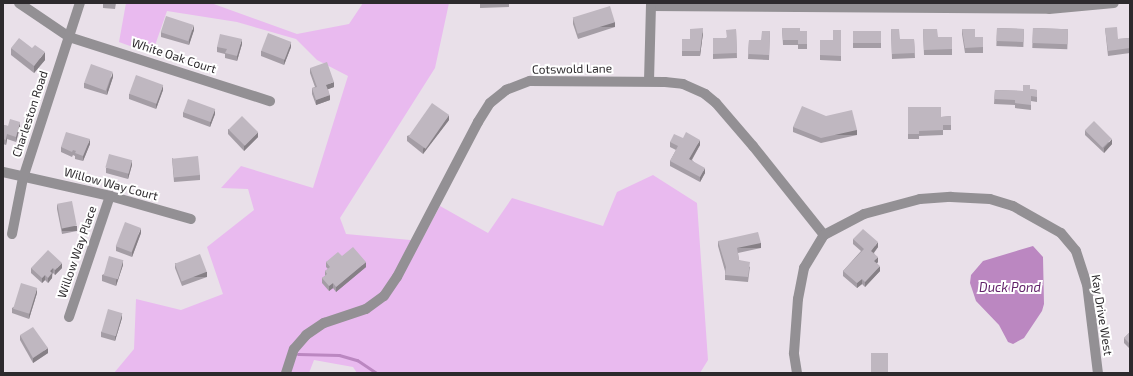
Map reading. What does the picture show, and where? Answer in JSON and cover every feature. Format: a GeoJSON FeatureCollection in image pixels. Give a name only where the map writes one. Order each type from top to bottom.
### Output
{"type":"FeatureCollection","features":[{"type":"Feature","properties":{"kind":"street","name":"White Oak Court"},"geometry":{"type":"LineString","coordinates":[[19,3],[69,37],[270,101]]}},
{"type":"Feature","properties":{"kind":"street","name":"Charleston Road"},"geometry":{"type":"LineString","coordinates":[[12,234],[23,178],[80,3]]}},
{"type":"Feature","properties":{"kind":"street"},"geometry":{"type":"LineString","coordinates":[[649,82],[651,5],[1049,9],[1114,3]]}},
{"type":"Feature","properties":{"kind":"street","name":"Cotswold Lane"},"geometry":{"type":"LineString","coordinates":[[286,373],[294,349],[306,335],[324,323],[366,309],[384,296],[397,277],[478,122],[490,103],[506,90],[530,81],[649,82],[683,84],[705,94],[716,102],[824,235]]}},
{"type":"Feature","properties":{"kind":"street","name":"Willow Way Court"},"geometry":{"type":"LineString","coordinates":[[3,172],[23,178],[41,179],[110,196],[191,219]]}},
{"type":"Feature","properties":{"kind":"street","name":"Willow Way Place"},"geometry":{"type":"LineString","coordinates":[[69,317],[110,196]]}},
{"type":"Feature","properties":{"kind":"street","name":"Kay Drive West"},"geometry":{"type":"LineString","coordinates":[[824,235],[864,214],[920,199],[951,197],[990,199],[1013,206],[1062,233],[1076,251],[1086,284],[1098,373]]}},
{"type":"Feature","properties":{"kind":"street"},"geometry":{"type":"LineString","coordinates":[[797,373],[794,353],[798,306],[804,268],[824,235]]}},
{"type":"Feature","properties":{"kind":"shaded area"},"geometry":{"type":"Polygon","coordinates":[[[126,3],[211,3],[297,34],[349,24],[363,3],[449,3],[435,68],[340,218],[346,234],[421,241],[440,206],[488,233],[512,198],[603,226],[617,192],[653,175],[697,203],[708,360],[700,373],[357,373],[353,367],[314,360],[309,373],[114,373],[134,349],[136,299],[181,310],[223,294],[207,247],[254,210],[248,189],[221,188],[241,166],[313,188],[348,76],[317,60],[296,39],[237,22],[167,11],[152,54],[119,42],[126,3]]]}},
{"type":"Feature","properties":{"kind":"water","name":"Duck Pond"},"geometry":{"type":"Polygon","coordinates":[[[1033,246],[1043,257],[1044,304],[1042,311],[1024,338],[1013,344],[1008,342],[999,325],[976,301],[970,283],[971,275],[983,261],[1033,246]]]}},
{"type":"Feature","properties":{"kind":"building"},"geometry":{"type":"Polygon","coordinates":[[[610,6],[615,22],[578,34],[573,17],[610,6]]]}},
{"type":"Feature","properties":{"kind":"building"},"geometry":{"type":"Polygon","coordinates":[[[166,16],[194,25],[188,41],[161,32],[166,16]]]}},
{"type":"Feature","properties":{"kind":"building"},"geometry":{"type":"Polygon","coordinates":[[[1117,27],[1118,39],[1130,38],[1130,48],[1108,51],[1105,28],[1117,27]]]}},
{"type":"Feature","properties":{"kind":"building"},"geometry":{"type":"Polygon","coordinates":[[[703,28],[700,51],[682,51],[682,39],[690,39],[690,29],[703,28]]]}},
{"type":"Feature","properties":{"kind":"building"},"geometry":{"type":"Polygon","coordinates":[[[782,28],[800,28],[800,31],[807,31],[807,44],[798,44],[798,40],[783,40],[782,28]]]}},
{"type":"Feature","properties":{"kind":"building"},"geometry":{"type":"Polygon","coordinates":[[[997,28],[1024,29],[1024,42],[997,41],[997,28]]]}},
{"type":"Feature","properties":{"kind":"building"},"geometry":{"type":"Polygon","coordinates":[[[1033,28],[1068,29],[1067,44],[1032,43],[1033,28]]]}},
{"type":"Feature","properties":{"kind":"building"},"geometry":{"type":"Polygon","coordinates":[[[736,29],[737,53],[713,54],[713,38],[727,38],[726,30],[736,29]]]}},
{"type":"Feature","properties":{"kind":"building"},"geometry":{"type":"Polygon","coordinates":[[[891,29],[899,29],[900,39],[914,39],[915,53],[892,54],[891,29]]]}},
{"type":"Feature","properties":{"kind":"building"},"geometry":{"type":"Polygon","coordinates":[[[923,29],[937,29],[938,37],[952,37],[952,49],[924,50],[923,29]]]}},
{"type":"Feature","properties":{"kind":"building"},"geometry":{"type":"Polygon","coordinates":[[[962,29],[975,29],[975,37],[983,37],[983,47],[965,48],[962,29]]]}},
{"type":"Feature","properties":{"kind":"building"},"geometry":{"type":"Polygon","coordinates":[[[833,30],[841,30],[841,56],[820,55],[820,40],[833,40],[833,30]]]}},
{"type":"Feature","properties":{"kind":"building"},"geometry":{"type":"Polygon","coordinates":[[[762,31],[770,31],[769,55],[748,54],[749,40],[761,40],[762,31]]]}},
{"type":"Feature","properties":{"kind":"building"},"geometry":{"type":"Polygon","coordinates":[[[853,31],[881,31],[881,43],[853,43],[853,31]]]}},
{"type":"Feature","properties":{"kind":"building"},"geometry":{"type":"Polygon","coordinates":[[[268,33],[291,42],[285,60],[261,51],[268,33]]]}},
{"type":"Feature","properties":{"kind":"building"},"geometry":{"type":"Polygon","coordinates":[[[220,34],[242,39],[237,56],[225,53],[227,49],[217,47],[220,34]]]}},
{"type":"Feature","properties":{"kind":"building"},"geometry":{"type":"Polygon","coordinates":[[[19,38],[32,48],[35,45],[45,52],[34,66],[11,48],[19,38]]]}},
{"type":"Feature","properties":{"kind":"building"},"geometry":{"type":"Polygon","coordinates":[[[327,62],[334,82],[326,85],[330,95],[316,100],[312,88],[317,87],[310,68],[327,62]]]}},
{"type":"Feature","properties":{"kind":"building"},"geometry":{"type":"Polygon","coordinates":[[[91,64],[113,72],[106,91],[84,83],[91,64]]]}},
{"type":"Feature","properties":{"kind":"building"},"geometry":{"type":"Polygon","coordinates":[[[136,75],[163,85],[156,104],[129,94],[136,75]]]}},
{"type":"Feature","properties":{"kind":"building"},"geometry":{"type":"Polygon","coordinates":[[[1023,85],[1030,85],[1030,89],[1037,90],[1037,97],[1031,96],[1031,105],[1015,103],[1015,100],[994,99],[995,90],[1023,91],[1023,85]]]}},
{"type":"Feature","properties":{"kind":"building"},"geometry":{"type":"Polygon","coordinates":[[[188,99],[215,109],[210,122],[183,112],[188,99]]]}},
{"type":"Feature","properties":{"kind":"building"},"geometry":{"type":"Polygon","coordinates":[[[432,103],[449,115],[426,149],[408,137],[432,103]]]}},
{"type":"Feature","properties":{"kind":"building"},"geometry":{"type":"Polygon","coordinates":[[[802,106],[826,116],[852,110],[857,130],[821,138],[793,127],[802,106]]]}},
{"type":"Feature","properties":{"kind":"building"},"geometry":{"type":"Polygon","coordinates":[[[908,107],[941,107],[941,117],[951,116],[951,125],[943,125],[943,130],[919,131],[919,134],[908,134],[908,107]]]}},
{"type":"Feature","properties":{"kind":"building"},"geometry":{"type":"Polygon","coordinates":[[[242,116],[258,132],[245,146],[229,129],[242,116]]]}},
{"type":"Feature","properties":{"kind":"building"},"geometry":{"type":"Polygon","coordinates":[[[10,119],[20,122],[16,137],[7,134],[6,140],[3,139],[3,125],[8,126],[10,119]]]}},
{"type":"Feature","properties":{"kind":"building"},"geometry":{"type":"Polygon","coordinates":[[[1094,121],[1112,139],[1102,148],[1085,130],[1094,121]]]}},
{"type":"Feature","properties":{"kind":"building"},"geometry":{"type":"Polygon","coordinates":[[[66,132],[90,139],[83,156],[75,153],[76,151],[73,150],[72,152],[61,147],[66,132]]]}},
{"type":"Feature","properties":{"kind":"building"},"geometry":{"type":"Polygon","coordinates":[[[686,132],[700,140],[689,159],[705,168],[700,177],[670,161],[678,146],[670,142],[674,134],[683,138],[686,132]]]}},
{"type":"Feature","properties":{"kind":"building"},"geometry":{"type":"Polygon","coordinates":[[[109,154],[132,160],[129,174],[105,168],[109,154]]]}},
{"type":"Feature","properties":{"kind":"building"},"geometry":{"type":"Polygon","coordinates":[[[198,156],[200,175],[174,178],[172,159],[198,156]]]}},
{"type":"Feature","properties":{"kind":"building"},"geometry":{"type":"Polygon","coordinates":[[[72,201],[77,226],[62,228],[57,204],[72,201]]]}},
{"type":"Feature","properties":{"kind":"building"},"geometry":{"type":"Polygon","coordinates":[[[125,222],[141,228],[132,252],[116,246],[125,222]]]}},
{"type":"Feature","properties":{"kind":"building"},"geometry":{"type":"Polygon","coordinates":[[[863,229],[878,242],[871,251],[878,257],[874,261],[880,266],[865,282],[862,279],[857,283],[843,271],[864,249],[853,239],[863,229]]]}},
{"type":"Feature","properties":{"kind":"building"},"geometry":{"type":"Polygon","coordinates":[[[758,232],[761,243],[737,248],[739,260],[750,262],[748,277],[725,275],[726,267],[718,241],[758,232]]]}},
{"type":"Feature","properties":{"kind":"building"},"geometry":{"type":"Polygon","coordinates":[[[353,247],[366,262],[336,287],[333,283],[329,286],[322,278],[327,274],[325,271],[330,267],[326,262],[338,252],[342,256],[353,247]]]}},
{"type":"Feature","properties":{"kind":"building"},"geometry":{"type":"Polygon","coordinates":[[[48,250],[62,263],[55,270],[53,268],[50,271],[52,273],[48,278],[45,275],[42,278],[31,268],[48,250]]]}},
{"type":"Feature","properties":{"kind":"building"},"geometry":{"type":"Polygon","coordinates":[[[200,254],[207,272],[182,281],[175,264],[200,254]]]}},
{"type":"Feature","properties":{"kind":"building"},"geometry":{"type":"Polygon","coordinates":[[[109,256],[123,260],[118,279],[103,275],[109,256]]]}},
{"type":"Feature","properties":{"kind":"building"},"geometry":{"type":"Polygon","coordinates":[[[21,283],[37,288],[29,314],[13,309],[21,283]]]}},
{"type":"Feature","properties":{"kind":"building"},"geometry":{"type":"Polygon","coordinates":[[[108,309],[122,313],[116,336],[101,332],[108,309]]]}},
{"type":"Feature","properties":{"kind":"building"},"geometry":{"type":"Polygon","coordinates":[[[33,327],[48,348],[33,358],[20,335],[33,327]]]}},
{"type":"Feature","properties":{"kind":"building"},"geometry":{"type":"Polygon","coordinates":[[[1130,332],[1130,344],[1124,338],[1130,332]]]}},
{"type":"Feature","properties":{"kind":"building"},"geometry":{"type":"Polygon","coordinates":[[[871,353],[888,353],[888,373],[871,373],[871,353]]]}},
{"type":"Feature","properties":{"kind":"waterway"},"geometry":{"type":"LineString","coordinates":[[298,354],[339,355],[357,360],[376,373]]}}]}
